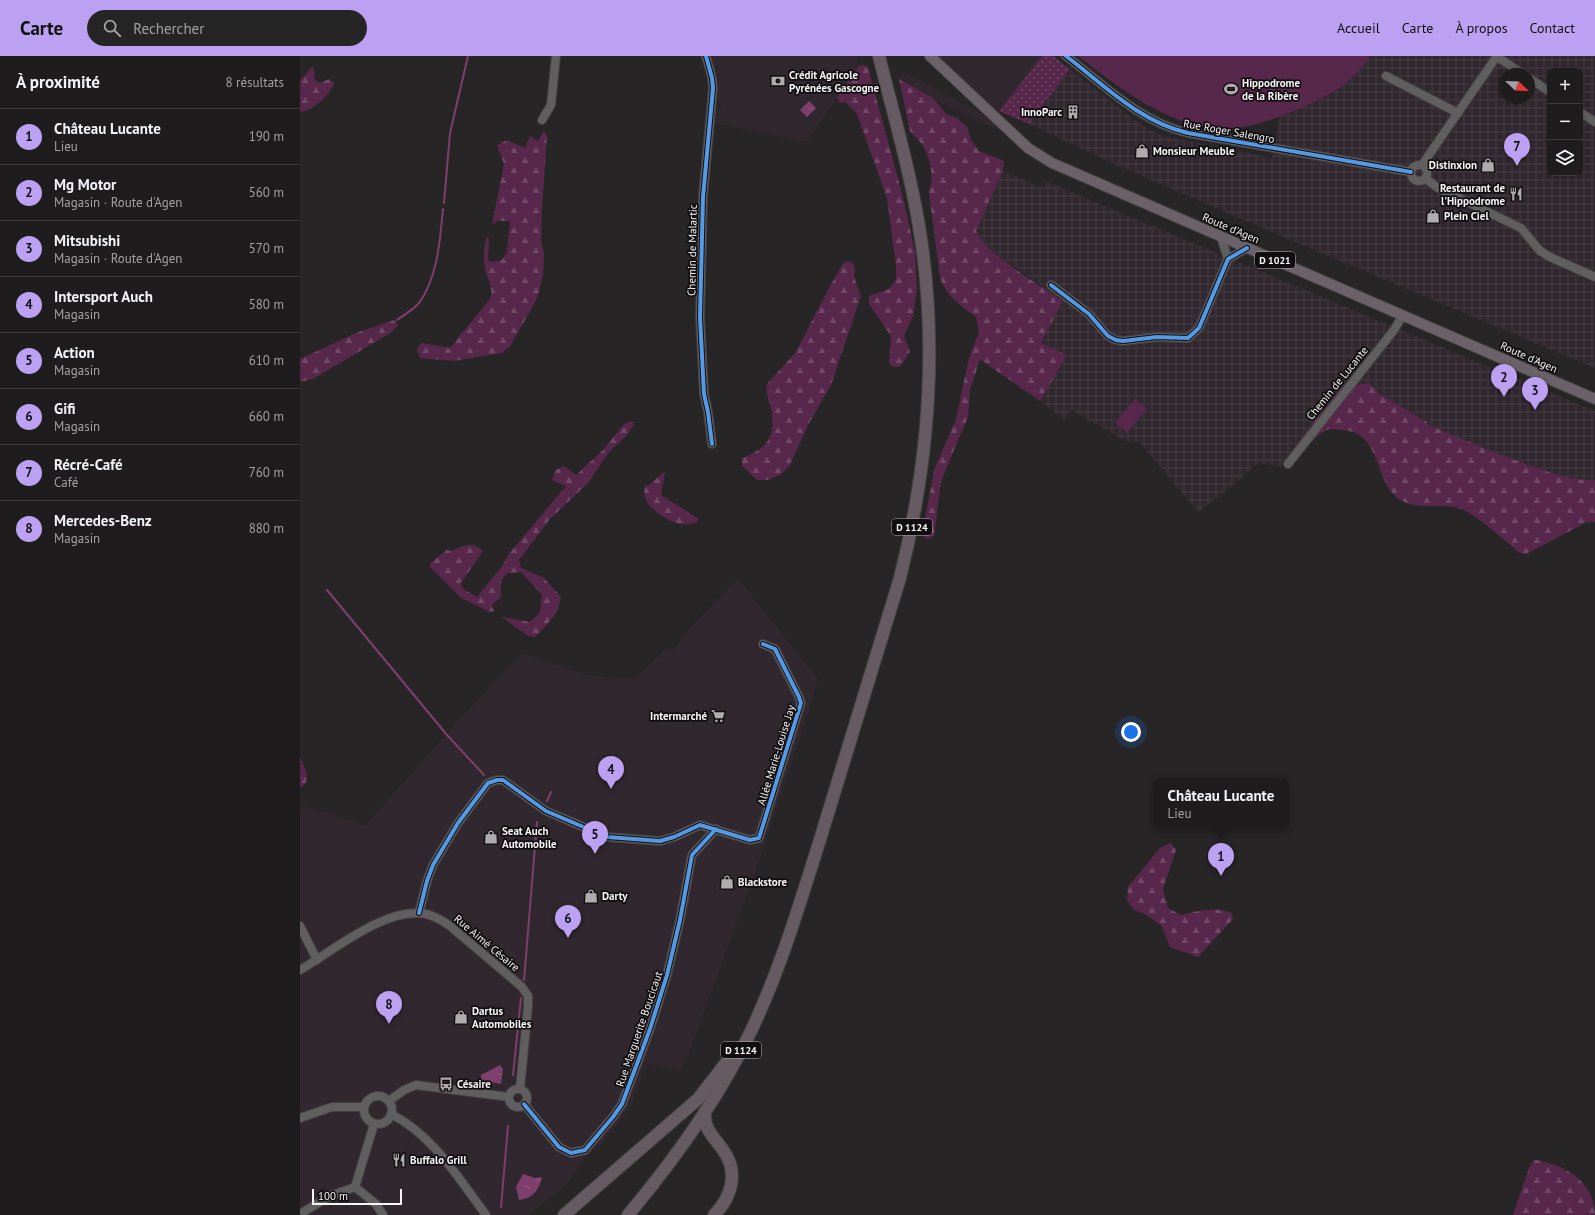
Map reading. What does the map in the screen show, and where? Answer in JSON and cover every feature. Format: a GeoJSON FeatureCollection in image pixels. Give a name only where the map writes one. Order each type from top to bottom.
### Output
{"type":"FeatureCollection","features":[{"type":"Feature","properties":{"kind":"highway","name":"D 1124"},"geometry":{"type":"LineString","coordinates":[[628,1215],[661,1175],[705,1112],[750,1032],[772,984],[805,888],[900,578],[917,505],[923,461],[929,393],[930,348],[924,266],[910,177],[879,56]]}},
{"type":"Feature","properties":{"kind":"highway"},"geometry":{"type":"LineString","coordinates":[[564,1215],[698,1099],[729,1059],[763,991],[772,984]]}},
{"type":"Feature","properties":{"kind":"highway"},"geometry":{"type":"LineString","coordinates":[[705,1112],[705,1126],[729,1161],[732,1175],[731,1189],[726,1201],[714,1215]]}},
{"type":"Feature","properties":{"kind":"main road","name":"Route d'Agen"},"geometry":{"type":"LineString","coordinates":[[930,56],[1028,148],[1039,156],[1070,172],[1595,399]]}},
{"type":"Feature","properties":{"kind":"street"},"geometry":{"type":"LineString","coordinates":[[542,120],[551,105],[556,56]]}},
{"type":"Feature","properties":{"kind":"street","name":"Chemin de Malartic"},"geometry":{"type":"LineString","coordinates":[[706,56],[713,88],[703,197],[700,317],[704,394],[712,444]]}},
{"type":"Feature","properties":{"kind":"street","name":"Rue Roger Salengro"},"geometry":{"type":"LineString","coordinates":[[1066,56],[1139,112],[1171,129],[1411,172]]}},
{"type":"Feature","properties":{"kind":"street"},"geometry":{"type":"LineString","coordinates":[[1422,165],[1497,56],[1514,68]]}},
{"type":"Feature","properties":{"kind":"street"},"geometry":{"type":"LineString","coordinates":[[1386,76],[1458,113]]}},
{"type":"Feature","properties":{"kind":"street"},"geometry":{"type":"LineString","coordinates":[[1535,82],[1547,90]]}},
{"type":"Feature","properties":{"kind":"street"},"geometry":{"type":"LineString","coordinates":[[1583,114],[1595,122]]}},
{"type":"Feature","properties":{"kind":"street"},"geometry":{"type":"LineString","coordinates":[[1422,165],[1415,165],[1411,172],[1412,177],[1421,181],[1426,178]]}},
{"type":"Feature","properties":{"kind":"street"},"geometry":{"type":"LineString","coordinates":[[1422,165],[1427,171],[1426,178]]}},
{"type":"Feature","properties":{"kind":"street"},"geometry":{"type":"LineString","coordinates":[[1426,178],[1438,188],[1521,228],[1540,251],[1595,278]]}},
{"type":"Feature","properties":{"kind":"street"},"geometry":{"type":"LineString","coordinates":[[1221,237],[1228,259]]}},
{"type":"Feature","properties":{"kind":"street"},"geometry":{"type":"LineString","coordinates":[[1051,285],[1084,310],[1108,336],[1116,340],[1123,341],[1157,337],[1188,338],[1199,328],[1228,259],[1247,248]]}},
{"type":"Feature","properties":{"kind":"street","name":"Chemin de Lucante"},"geometry":{"type":"LineString","coordinates":[[1288,464],[1340,396],[1394,330],[1403,315]]}},
{"type":"Feature","properties":{"kind":"street","name":"Allée Marie-Louise Jay"},"geometry":{"type":"LineString","coordinates":[[716,829],[750,840],[759,838],[800,710],[800,697],[775,649],[763,644]]}},
{"type":"Feature","properties":{"kind":"street"},"geometry":{"type":"LineString","coordinates":[[419,913],[427,881],[433,865],[470,806],[488,783],[492,781],[503,780],[546,811],[607,837],[660,841],[674,837],[700,825],[716,829]]}},
{"type":"Feature","properties":{"kind":"street","name":"Rue Marguerite Boucicaut"},"geometry":{"type":"LineString","coordinates":[[524,1104],[559,1146],[565,1151],[574,1153],[587,1148],[617,1112],[624,1099],[643,1050],[667,975],[680,920],[692,855],[716,829]]}},
{"type":"Feature","properties":{"kind":"street","name":"Rue Aimé Césaire"},"geometry":{"type":"LineString","coordinates":[[300,970],[350,937],[374,925],[405,914],[419,913],[433,916],[450,926],[518,983],[526,994],[528,1006],[520,1089]]}},
{"type":"Feature","properties":{"kind":"street"},"geometry":{"type":"LineString","coordinates":[[300,926],[317,960]]}},
{"type":"Feature","properties":{"kind":"street"},"geometry":{"type":"LineString","coordinates":[[389,1101],[404,1090],[416,1085],[509,1097]]}},
{"type":"Feature","properties":{"kind":"street"},"geometry":{"type":"LineString","coordinates":[[520,1089],[526,1095],[524,1104],[521,1107],[514,1106],[509,1101],[512,1091],[520,1089]]}},
{"type":"Feature","properties":{"kind":"street"},"geometry":{"type":"LineString","coordinates":[[374,1096],[384,1097],[389,1101],[392,1108],[391,1114],[385,1123],[374,1124],[365,1117],[363,1108],[366,1101],[374,1096]]}},
{"type":"Feature","properties":{"kind":"street"},"geometry":{"type":"LineString","coordinates":[[300,1118],[332,1107],[363,1108]]}},
{"type":"Feature","properties":{"kind":"street"},"geometry":{"type":"LineString","coordinates":[[391,1114],[411,1126],[428,1141],[486,1215]]}},
{"type":"Feature","properties":{"kind":"street"},"geometry":{"type":"LineString","coordinates":[[355,1187],[374,1124]]}},
{"type":"Feature","properties":{"kind":"street"},"geometry":{"type":"LineString","coordinates":[[300,1214],[330,1196],[355,1187]]}},
{"type":"Feature","properties":{"kind":"street"},"geometry":{"type":"LineString","coordinates":[[355,1187],[376,1204],[383,1215]]}},
{"type":"Feature","properties":{"kind":"shaded area"},"geometry":{"type":"Polygon","coordinates":[[[711,56],[856,56],[859,66],[807,142],[713,123],[715,111],[719,110],[721,106],[717,98],[718,81],[711,56]]]}},
{"type":"Feature","properties":{"kind":"shaded area"},"geometry":{"type":"Polygon","coordinates":[[[936,56],[1042,56],[999,111],[993,108],[936,56]]]}},
{"type":"Feature","properties":{"kind":"shaded area"},"geometry":{"type":"Polygon","coordinates":[[[1370,56],[1595,56],[1595,368],[1286,238],[1110,162],[1029,124],[1070,69],[1150,130],[1164,136],[1272,158],[1280,117],[1330,95],[1354,77],[1370,56]]]}},
{"type":"Feature","properties":{"kind":"shaded area"},"geometry":{"type":"Polygon","coordinates":[[[903,71],[995,121],[1002,129],[1001,131],[951,108],[899,79],[903,71]]]}},
{"type":"Feature","properties":{"kind":"shaded area"},"geometry":{"type":"Polygon","coordinates":[[[1003,171],[1043,188],[1047,182],[1595,411],[1595,480],[1580,481],[1564,477],[1508,458],[1427,424],[1427,421],[1380,394],[1369,383],[1352,385],[1288,456],[1281,467],[1261,463],[1254,466],[1236,483],[1198,512],[1140,443],[1125,441],[1072,410],[1064,420],[1040,401],[1067,355],[1041,343],[1063,301],[995,253],[979,239],[976,231],[1003,171]]]}},
{"type":"Feature","properties":{"kind":"shaded area"},"geometry":{"type":"Polygon","coordinates":[[[738,578],[818,679],[759,862],[692,1046],[681,1070],[646,1064],[632,1104],[618,1125],[598,1147],[586,1156],[565,1187],[528,1215],[300,1215],[300,810],[305,806],[365,825],[487,689],[523,653],[588,675],[623,679],[634,678],[642,673],[665,649],[674,650],[687,631],[738,578]]]}},
{"type":"Feature","properties":{"kind":"green space"},"geometry":{"type":"Polygon","coordinates":[[[1042,56],[1053,56],[1070,69],[1029,124],[999,111],[1042,56]]]}},
{"type":"Feature","properties":{"kind":"green space","name":"Hippodrome de la Ribère"},"geometry":{"type":"Polygon","coordinates":[[[1078,56],[1370,56],[1349,81],[1321,99],[1295,111],[1249,126],[1225,128],[1201,126],[1179,120],[1157,110],[1116,85],[1078,56]]]}},
{"type":"Feature","properties":{"kind":"green space"},"geometry":{"type":"Polygon","coordinates":[[[864,65],[868,67],[903,197],[915,252],[917,289],[913,316],[904,336],[910,352],[900,367],[893,367],[889,363],[891,336],[869,304],[869,296],[889,289],[896,279],[896,265],[887,198],[857,114],[845,102],[840,103],[837,98],[859,66],[864,65]]]}},
{"type":"Feature","properties":{"kind":"green space"},"geometry":{"type":"Polygon","coordinates":[[[313,66],[315,80],[320,83],[329,79],[334,83],[329,92],[320,102],[310,109],[300,112],[300,81],[313,66]]]}},
{"type":"Feature","properties":{"kind":"green space"},"geometry":{"type":"Polygon","coordinates":[[[899,79],[933,98],[946,114],[957,118],[967,127],[971,140],[979,151],[1004,161],[1003,171],[976,231],[981,240],[1002,259],[1063,301],[1041,343],[1067,355],[1040,401],[981,360],[979,362],[970,390],[968,417],[941,481],[934,536],[928,539],[924,537],[923,531],[934,470],[956,419],[969,358],[979,332],[976,317],[960,305],[946,291],[940,278],[929,193],[931,173],[929,160],[924,148],[910,131],[899,79]]]}},
{"type":"Feature","properties":{"kind":"green space"},"geometry":{"type":"Polygon","coordinates":[[[543,132],[546,133],[547,137],[541,242],[544,253],[543,275],[538,296],[528,315],[510,346],[502,353],[454,361],[420,358],[417,349],[422,343],[450,348],[490,299],[491,287],[486,273],[484,260],[487,236],[489,240],[488,260],[491,262],[502,260],[507,252],[510,221],[497,221],[492,225],[504,164],[497,145],[507,140],[525,148],[530,136],[538,141],[543,132]]]}},
{"type":"Feature","properties":{"kind":"green space"},"geometry":{"type":"Polygon","coordinates":[[[848,261],[853,263],[855,269],[854,277],[861,296],[831,385],[808,425],[790,465],[780,475],[768,480],[757,480],[742,466],[742,458],[762,447],[770,437],[772,423],[767,384],[796,352],[843,263],[848,261]]]}},
{"type":"Feature","properties":{"kind":"green space"},"geometry":{"type":"Polygon","coordinates":[[[394,320],[398,325],[392,332],[313,379],[300,382],[300,359],[356,333],[394,320]]]}},
{"type":"Feature","properties":{"kind":"green space"},"geometry":{"type":"Polygon","coordinates":[[[1369,383],[1380,394],[1427,422],[1427,424],[1548,472],[1571,478],[1595,480],[1595,522],[1587,522],[1526,554],[1520,553],[1485,524],[1464,510],[1447,506],[1419,506],[1403,501],[1395,496],[1384,479],[1372,449],[1359,435],[1349,431],[1331,429],[1326,430],[1299,453],[1288,456],[1341,387],[1369,383]]]}},
{"type":"Feature","properties":{"kind":"green space"},"geometry":{"type":"Polygon","coordinates":[[[1135,399],[1147,409],[1127,433],[1115,423],[1135,399]]]}},
{"type":"Feature","properties":{"kind":"green space"},"geometry":{"type":"Polygon","coordinates":[[[632,421],[634,425],[624,438],[609,452],[587,484],[550,519],[519,560],[521,568],[544,578],[561,597],[555,614],[548,624],[535,637],[528,636],[502,617],[530,622],[540,612],[542,595],[521,572],[508,573],[501,580],[501,597],[492,605],[494,611],[490,612],[461,598],[430,567],[430,564],[446,550],[452,551],[468,545],[479,548],[483,551],[461,583],[463,589],[477,597],[503,565],[508,555],[566,486],[552,480],[556,470],[564,466],[576,475],[603,450],[624,424],[632,421]]]}},
{"type":"Feature","properties":{"kind":"green space"},"geometry":{"type":"Polygon","coordinates":[[[665,471],[661,495],[699,519],[697,522],[679,524],[673,522],[654,509],[645,498],[644,492],[646,485],[648,486],[665,471]]]}},
{"type":"Feature","properties":{"kind":"green space"},"geometry":{"type":"Polygon","coordinates":[[[300,757],[307,774],[306,783],[300,788],[300,757]]]}},
{"type":"Feature","properties":{"kind":"green space"},"geometry":{"type":"Polygon","coordinates":[[[1171,843],[1176,850],[1163,889],[1168,908],[1181,915],[1213,910],[1232,913],[1233,919],[1198,957],[1170,947],[1161,925],[1145,914],[1134,910],[1127,900],[1128,887],[1160,848],[1171,843]]]}},
{"type":"Feature","properties":{"kind":"green space"},"geometry":{"type":"Polygon","coordinates":[[[1534,1160],[1563,1168],[1577,1178],[1588,1190],[1592,1198],[1595,1215],[1513,1215],[1529,1168],[1534,1160]]]}},
{"type":"Feature","properties":{"kind":"water"},"geometry":{"type":"Polygon","coordinates":[[[809,101],[816,108],[807,117],[800,110],[809,101]]]}},
{"type":"Feature","properties":{"kind":"water"},"geometry":{"type":"Polygon","coordinates":[[[500,1065],[503,1069],[501,1084],[481,1080],[481,1075],[500,1065]]]}},
{"type":"Feature","properties":{"kind":"water"},"geometry":{"type":"Polygon","coordinates":[[[523,1174],[535,1178],[542,1177],[537,1190],[532,1196],[519,1200],[516,1187],[523,1174]]]}},
{"type":"Feature","properties":{"kind":"waterway"},"geometry":{"type":"LineString","coordinates":[[444,203],[450,133],[468,56]]}},
{"type":"Feature","properties":{"kind":"waterway"},"geometry":{"type":"LineString","coordinates":[[397,320],[412,310],[419,303],[430,282],[437,258],[443,209]]}},
{"type":"Feature","properties":{"kind":"waterway"},"geometry":{"type":"LineString","coordinates":[[327,590],[447,735],[484,775]]}},
{"type":"Feature","properties":{"kind":"waterway"},"geometry":{"type":"LineString","coordinates":[[547,801],[551,792]]}},
{"type":"Feature","properties":{"kind":"waterway"},"geometry":{"type":"LineString","coordinates":[[524,980],[537,822]]}},
{"type":"Feature","properties":{"kind":"waterway"},"geometry":{"type":"LineString","coordinates":[[513,1075],[521,998]]}},
{"type":"Feature","properties":{"kind":"waterway"},"geometry":{"type":"LineString","coordinates":[[501,1207],[508,1126]]}},
{"type":"Feature","properties":{"kind":"cycle path"},"geometry":{"type":"LineString","coordinates":[[706,56],[713,88],[703,197],[700,317],[704,394],[712,444]]}},
{"type":"Feature","properties":{"kind":"cycle path"},"geometry":{"type":"LineString","coordinates":[[1066,56],[1123,101],[1138,111],[1171,128],[1188,133],[1411,172]]}},
{"type":"Feature","properties":{"kind":"cycle path"},"geometry":{"type":"LineString","coordinates":[[1051,285],[1089,314],[1108,336],[1116,340],[1123,341],[1157,337],[1188,338],[1199,328],[1228,259],[1247,248]]}},
{"type":"Feature","properties":{"kind":"cycle path"},"geometry":{"type":"LineString","coordinates":[[419,913],[427,881],[433,865],[458,823],[488,783],[497,780],[503,780],[546,811],[607,837],[660,841],[674,837],[700,825],[750,840],[759,838],[801,703],[775,649],[763,644]]}},
{"type":"Feature","properties":{"kind":"cycle path"},"geometry":{"type":"LineString","coordinates":[[524,1104],[559,1147],[571,1153],[585,1150],[613,1117],[622,1104],[650,1029],[667,975],[680,920],[692,855],[716,829]]}},
{"type":"Feature","properties":{"kind":"place","name":"Crédit Agricole Pyrénées Gascogne"},"geometry":{"type":"Point","coordinates":[778,81]}},
{"type":"Feature","properties":{"kind":"place","name":"Hippodrome de la Ribère"},"geometry":{"type":"Point","coordinates":[1231,89]}},
{"type":"Feature","properties":{"kind":"place","name":"InnoParc"},"geometry":{"type":"Point","coordinates":[1073,112]}},
{"type":"Feature","properties":{"kind":"place","name":"Monsieur Meuble"},"geometry":{"type":"Point","coordinates":[1142,151]}},
{"type":"Feature","properties":{"kind":"place","name":"Distinxion"},"geometry":{"type":"Point","coordinates":[1488,165]}},
{"type":"Feature","properties":{"kind":"place","name":"Récré-Café"},"geometry":{"type":"Point","coordinates":[1517,166]}},
{"type":"Feature","properties":{"kind":"place","name":"Restaurant de l'Hippodrome"},"geometry":{"type":"Point","coordinates":[1516,194]}},
{"type":"Feature","properties":{"kind":"place","name":"Plein Ciel"},"geometry":{"type":"Point","coordinates":[1433,216]}},
{"type":"Feature","properties":{"kind":"place","name":"Mg Motor"},"geometry":{"type":"Point","coordinates":[1504,397]}},
{"type":"Feature","properties":{"kind":"place","name":"Mitsubishi"},"geometry":{"type":"Point","coordinates":[1535,410]}},
{"type":"Feature","properties":{"kind":"place","name":"Intermarché"},"geometry":{"type":"Point","coordinates":[718,716]}},
{"type":"Feature","properties":{"kind":"place","name":"Intersport Auch"},"geometry":{"type":"Point","coordinates":[611,789]}},
{"type":"Feature","properties":{"kind":"place","name":"Seat Auch Automobile"},"geometry":{"type":"Point","coordinates":[491,837]}},
{"type":"Feature","properties":{"kind":"place","name":"Action"},"geometry":{"type":"Point","coordinates":[595,854]}},
{"type":"Feature","properties":{"kind":"place","name":"Château Lucante"},"geometry":{"type":"Point","coordinates":[1221,876]}},
{"type":"Feature","properties":{"kind":"place","name":"Blackstore"},"geometry":{"type":"Point","coordinates":[727,882]}},
{"type":"Feature","properties":{"kind":"place","name":"Darty"},"geometry":{"type":"Point","coordinates":[591,896]}},
{"type":"Feature","properties":{"kind":"place","name":"Gifi"},"geometry":{"type":"Point","coordinates":[568,938]}},
{"type":"Feature","properties":{"kind":"place","name":"Dartus Automobiles"},"geometry":{"type":"Point","coordinates":[461,1017]}},
{"type":"Feature","properties":{"kind":"place","name":"Mercedes-Benz"},"geometry":{"type":"Point","coordinates":[389,1024]}},
{"type":"Feature","properties":{"kind":"place","name":"Césaire"},"geometry":{"type":"Point","coordinates":[446,1084]}},
{"type":"Feature","properties":{"kind":"place","name":"Buffalo Grill"},"geometry":{"type":"Point","coordinates":[399,1160]}}]}
